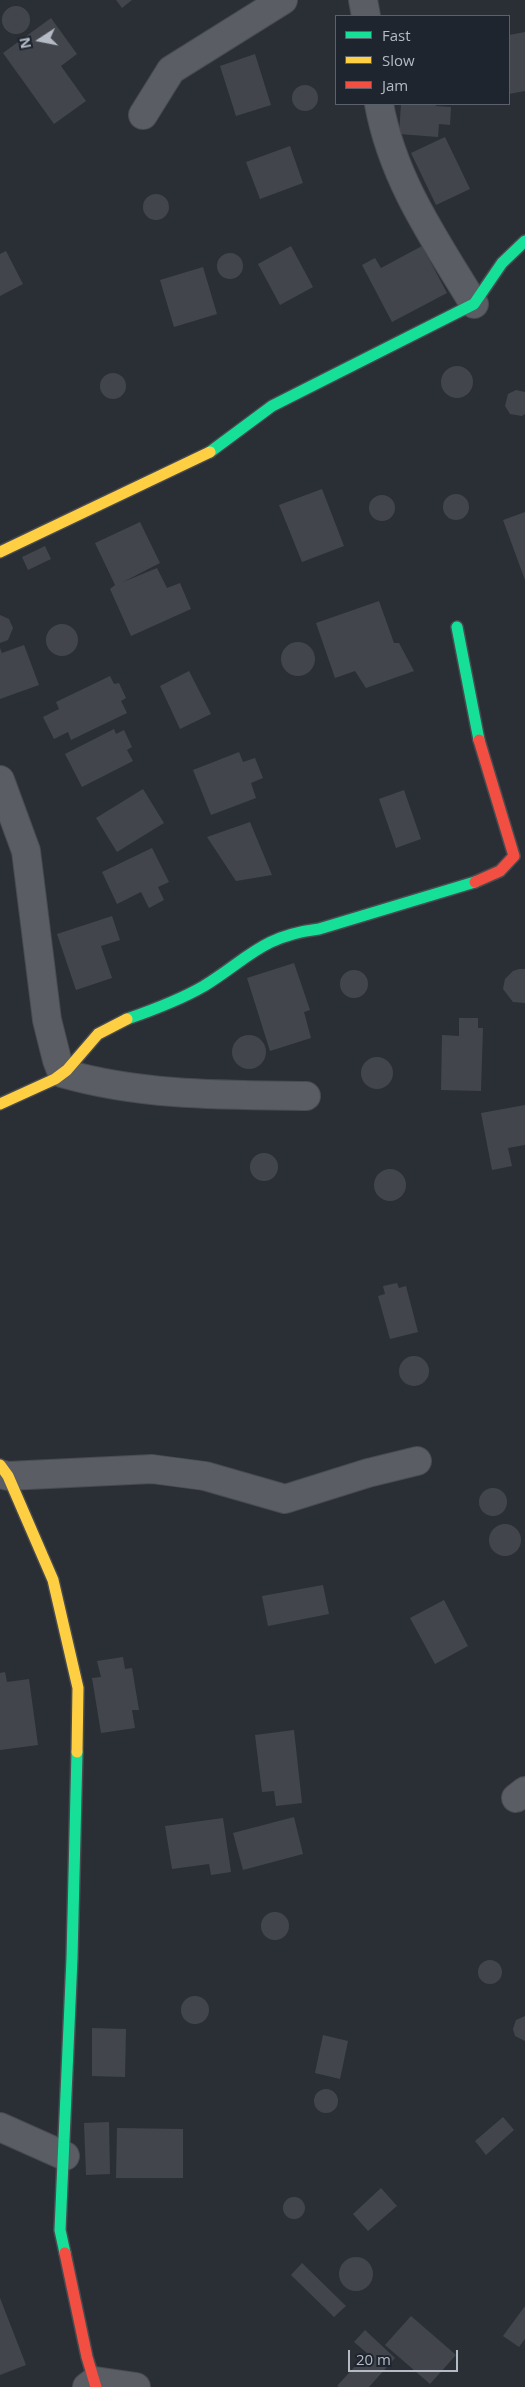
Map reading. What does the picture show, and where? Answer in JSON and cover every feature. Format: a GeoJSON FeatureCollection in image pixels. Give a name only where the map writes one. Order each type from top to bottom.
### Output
{"type":"FeatureCollection","features":[{"type":"Feature","properties":{"kind":"street"},"geometry":{"type":"LineString","coordinates":[[143,115],[171,70],[284,0]]}},
{"type":"Feature","properties":{"kind":"street"},"geometry":{"type":"LineString","coordinates":[[363,0],[366,15]]}},
{"type":"Feature","properties":{"kind":"street"},"geometry":{"type":"LineString","coordinates":[[378,105],[383,129],[396,167],[418,210],[474,304]]}},
{"type":"Feature","properties":{"kind":"street"},"geometry":{"type":"LineString","coordinates":[[0,552],[217,449],[272,406],[474,304],[492,272],[507,254],[525,241]]}},
{"type":"Feature","properties":{"kind":"street"},"geometry":{"type":"LineString","coordinates":[[0,1104],[25,1094],[62,1073],[84,1046],[107,1028],[165,1005],[209,982],[246,954],[280,935],[319,929],[480,880],[498,874],[509,866],[514,856],[476,729],[457,628]]}},
{"type":"Feature","properties":{"kind":"street"},"geometry":{"type":"LineString","coordinates":[[0,780],[26,851],[47,1020],[62,1073]]}},
{"type":"Feature","properties":{"kind":"street"},"geometry":{"type":"LineString","coordinates":[[62,1073],[95,1082],[165,1092],[306,1096]]}},
{"type":"Feature","properties":{"kind":"street"},"geometry":{"type":"LineString","coordinates":[[136,2387],[93,2385],[60,2230],[65,2156],[78,1688],[53,1580],[3,1472],[152,1469],[205,1476],[285,1499],[368,1473],[417,1461]]}},
{"type":"Feature","properties":{"kind":"street"},"geometry":{"type":"LineString","coordinates":[[0,2127],[65,2156]]}},
{"type":"Feature","properties":{"kind":"building"},"geometry":{"type":"Polygon","coordinates":[[[116,0],[132,0],[122,8],[116,0]]]}},
{"type":"Feature","properties":{"kind":"building"},"geometry":{"type":"Polygon","coordinates":[[[16,6],[26,10],[30,20],[26,30],[16,34],[6,30],[2,20],[6,10],[16,6]]]}},
{"type":"Feature","properties":{"kind":"building"},"geometry":{"type":"Polygon","coordinates":[[[51,18],[77,54],[61,66],[86,101],[54,124],[3,53],[51,18]]]}},
{"type":"Feature","properties":{"kind":"building"},"geometry":{"type":"Polygon","coordinates":[[[525,32],[525,91],[510,94],[510,35],[525,32]]]}},
{"type":"Feature","properties":{"kind":"building"},"geometry":{"type":"Polygon","coordinates":[[[255,54],[271,105],[236,116],[220,66],[255,54]]]}},
{"type":"Feature","properties":{"kind":"building"},"geometry":{"type":"Polygon","coordinates":[[[305,85],[314,89],[318,98],[314,107],[305,111],[296,107],[292,98],[296,89],[305,85]]]}},
{"type":"Feature","properties":{"kind":"building"},"geometry":{"type":"Polygon","coordinates":[[[401,105],[451,107],[450,125],[439,124],[438,137],[399,134],[401,105]]]}},
{"type":"Feature","properties":{"kind":"building"},"geometry":{"type":"Polygon","coordinates":[[[445,137],[470,189],[436,205],[411,153],[445,137]]]}},
{"type":"Feature","properties":{"kind":"building"},"geometry":{"type":"Polygon","coordinates":[[[290,146],[303,183],[260,199],[246,162],[290,146]]]}},
{"type":"Feature","properties":{"kind":"building"},"geometry":{"type":"Polygon","coordinates":[[[156,194],[165,198],[169,207],[165,216],[156,220],[147,216],[143,207],[147,198],[156,194]]]}},
{"type":"Feature","properties":{"kind":"building"},"geometry":{"type":"Polygon","coordinates":[[[291,246],[313,287],[280,305],[258,264],[291,246]]]}},
{"type":"Feature","properties":{"kind":"building"},"geometry":{"type":"Polygon","coordinates":[[[422,246],[447,293],[392,322],[362,265],[375,258],[381,268],[422,246]]]}},
{"type":"Feature","properties":{"kind":"building"},"geometry":{"type":"Polygon","coordinates":[[[6,251],[23,284],[0,296],[0,254],[6,251]]]}},
{"type":"Feature","properties":{"kind":"building"},"geometry":{"type":"Polygon","coordinates":[[[230,253],[239,257],[243,266],[239,275],[230,279],[221,275],[217,266],[221,257],[230,253]]]}},
{"type":"Feature","properties":{"kind":"building"},"geometry":{"type":"Polygon","coordinates":[[[203,267],[217,314],[174,327],[160,280],[203,267]]]}},
{"type":"Feature","properties":{"kind":"building"},"geometry":{"type":"Polygon","coordinates":[[[457,366],[469,370],[473,382],[469,394],[457,398],[445,394],[441,382],[445,370],[457,366]]]}},
{"type":"Feature","properties":{"kind":"building"},"geometry":{"type":"Polygon","coordinates":[[[113,373],[122,377],[126,386],[122,395],[113,399],[104,395],[100,386],[104,377],[113,373]]]}},
{"type":"Feature","properties":{"kind":"building"},"geometry":{"type":"Polygon","coordinates":[[[516,390],[525,392],[525,414],[522,416],[510,414],[505,406],[508,394],[516,390]]]}},
{"type":"Feature","properties":{"kind":"building"},"geometry":{"type":"Polygon","coordinates":[[[322,489],[344,546],[302,562],[279,505],[322,489]]]}},
{"type":"Feature","properties":{"kind":"building"},"geometry":{"type":"Polygon","coordinates":[[[456,494],[465,498],[469,507],[465,516],[456,520],[447,516],[443,507],[447,498],[456,494]]]}},
{"type":"Feature","properties":{"kind":"building"},"geometry":{"type":"Polygon","coordinates":[[[382,495],[391,499],[395,508],[391,517],[382,521],[373,517],[369,508],[373,499],[382,495]]]}},
{"type":"Feature","properties":{"kind":"building"},"geometry":{"type":"Polygon","coordinates":[[[525,512],[525,580],[503,520],[525,512]]]}},
{"type":"Feature","properties":{"kind":"building"},"geometry":{"type":"Polygon","coordinates":[[[140,522],[160,563],[123,582],[157,568],[167,588],[180,583],[191,609],[131,636],[110,589],[115,585],[95,543],[140,522]]]}},
{"type":"Feature","properties":{"kind":"building"},"geometry":{"type":"Polygon","coordinates":[[[45,546],[51,559],[28,570],[22,557],[45,546]]]}},
{"type":"Feature","properties":{"kind":"building"},"geometry":{"type":"Polygon","coordinates":[[[379,601],[394,643],[399,643],[414,671],[366,688],[355,671],[335,678],[316,623],[379,601]]]}},
{"type":"Feature","properties":{"kind":"building"},"geometry":{"type":"Polygon","coordinates":[[[0,615],[9,619],[13,628],[8,640],[0,643],[0,615]]]}},
{"type":"Feature","properties":{"kind":"building"},"geometry":{"type":"Polygon","coordinates":[[[62,624],[68,625],[73,629],[77,634],[77,646],[73,651],[68,655],[62,656],[56,655],[51,651],[47,646],[46,640],[47,634],[51,629],[56,625],[62,624]]]}},
{"type":"Feature","properties":{"kind":"building"},"geometry":{"type":"Polygon","coordinates":[[[298,642],[305,643],[310,647],[314,652],[314,666],[310,671],[305,675],[298,676],[291,675],[286,671],[282,666],[281,659],[282,652],[286,647],[291,643],[298,642]]]}},
{"type":"Feature","properties":{"kind":"building"},"geometry":{"type":"Polygon","coordinates":[[[24,645],[39,685],[0,699],[0,648],[2,653],[24,645]]]}},
{"type":"Feature","properties":{"kind":"building"},"geometry":{"type":"Polygon","coordinates":[[[189,671],[211,714],[180,729],[160,686],[189,671]]]}},
{"type":"Feature","properties":{"kind":"building"},"geometry":{"type":"Polygon","coordinates":[[[110,676],[114,684],[119,683],[126,698],[121,701],[127,713],[71,740],[68,732],[54,739],[43,717],[59,709],[56,702],[110,676]]]}},
{"type":"Feature","properties":{"kind":"building"},"geometry":{"type":"Polygon","coordinates":[[[114,729],[116,734],[124,730],[132,747],[127,750],[133,761],[82,787],[65,754],[114,729]]]}},
{"type":"Feature","properties":{"kind":"building"},"geometry":{"type":"Polygon","coordinates":[[[239,752],[243,762],[255,758],[263,778],[251,783],[256,798],[211,815],[193,770],[239,752]]]}},
{"type":"Feature","properties":{"kind":"building"},"geometry":{"type":"Polygon","coordinates":[[[143,789],[164,823],[117,852],[96,818],[143,789]]]}},
{"type":"Feature","properties":{"kind":"building"},"geometry":{"type":"Polygon","coordinates":[[[404,790],[421,839],[396,848],[379,799],[404,790]]]}},
{"type":"Feature","properties":{"kind":"building"},"geometry":{"type":"Polygon","coordinates":[[[250,822],[272,875],[236,881],[207,837],[250,822]]]}},
{"type":"Feature","properties":{"kind":"building"},"geometry":{"type":"Polygon","coordinates":[[[152,848],[169,882],[158,887],[164,900],[149,908],[141,892],[117,904],[102,872],[152,848]]]}},
{"type":"Feature","properties":{"kind":"building"},"geometry":{"type":"Polygon","coordinates":[[[112,916],[120,940],[101,946],[112,978],[76,990],[57,934],[112,916]]]}},
{"type":"Feature","properties":{"kind":"building"},"geometry":{"type":"Polygon","coordinates":[[[294,963],[310,1010],[304,1012],[311,1038],[270,1051],[247,978],[294,963]]]}},
{"type":"Feature","properties":{"kind":"building"},"geometry":{"type":"Polygon","coordinates":[[[525,969],[525,1003],[513,1002],[503,989],[505,979],[513,971],[525,969]]]}},
{"type":"Feature","properties":{"kind":"building"},"geometry":{"type":"Polygon","coordinates":[[[354,970],[364,974],[368,984],[364,994],[354,998],[344,994],[340,984],[344,974],[354,970]]]}},
{"type":"Feature","properties":{"kind":"building"},"geometry":{"type":"Polygon","coordinates":[[[459,1018],[478,1018],[478,1028],[483,1028],[481,1091],[441,1090],[442,1035],[459,1036],[459,1018]]]}},
{"type":"Feature","properties":{"kind":"building"},"geometry":{"type":"Polygon","coordinates":[[[249,1035],[256,1036],[261,1040],[265,1045],[265,1059],[261,1064],[256,1068],[249,1069],[242,1068],[237,1064],[233,1059],[232,1052],[233,1045],[237,1040],[242,1036],[249,1035]]]}},
{"type":"Feature","properties":{"kind":"building"},"geometry":{"type":"Polygon","coordinates":[[[377,1057],[383,1058],[388,1062],[392,1067],[392,1079],[388,1084],[383,1088],[377,1089],[371,1088],[366,1084],[362,1079],[361,1073],[362,1067],[366,1062],[371,1058],[377,1057]]]}},
{"type":"Feature","properties":{"kind":"building"},"geometry":{"type":"Polygon","coordinates":[[[525,1105],[525,1145],[508,1148],[512,1166],[492,1170],[481,1113],[525,1105]]]}},
{"type":"Feature","properties":{"kind":"building"},"geometry":{"type":"Polygon","coordinates":[[[264,1153],[274,1157],[278,1167],[274,1177],[264,1181],[254,1177],[250,1167],[254,1157],[264,1153]]]}},
{"type":"Feature","properties":{"kind":"building"},"geometry":{"type":"Polygon","coordinates":[[[390,1169],[396,1170],[401,1174],[405,1179],[405,1191],[401,1196],[396,1200],[390,1201],[384,1200],[379,1196],[375,1191],[374,1185],[375,1179],[379,1174],[384,1170],[390,1169]]]}},
{"type":"Feature","properties":{"kind":"building"},"geometry":{"type":"Polygon","coordinates":[[[397,1283],[399,1288],[406,1286],[418,1332],[390,1339],[378,1296],[385,1294],[383,1286],[397,1283]]]}},
{"type":"Feature","properties":{"kind":"building"},"geometry":{"type":"Polygon","coordinates":[[[414,1356],[424,1361],[429,1371],[424,1381],[414,1386],[404,1381],[399,1371],[404,1361],[414,1356]]]}},
{"type":"Feature","properties":{"kind":"building"},"geometry":{"type":"Polygon","coordinates":[[[493,1488],[503,1492],[507,1502],[503,1512],[493,1516],[483,1512],[479,1502],[483,1492],[493,1488]]]}},
{"type":"Feature","properties":{"kind":"building"},"geometry":{"type":"Polygon","coordinates":[[[505,1524],[516,1529],[521,1540],[516,1551],[505,1556],[494,1551],[489,1540],[494,1529],[505,1524]]]}},
{"type":"Feature","properties":{"kind":"building"},"geometry":{"type":"Polygon","coordinates":[[[323,1585],[329,1614],[268,1626],[262,1596],[323,1585]]]}},
{"type":"Feature","properties":{"kind":"building"},"geometry":{"type":"Polygon","coordinates":[[[444,1600],[468,1646],[435,1664],[410,1618],[444,1600]]]}},
{"type":"Feature","properties":{"kind":"building"},"geometry":{"type":"Polygon","coordinates":[[[123,1657],[125,1669],[132,1668],[139,1710],[132,1710],[135,1728],[101,1733],[92,1678],[101,1677],[97,1661],[123,1657]]]}},
{"type":"Feature","properties":{"kind":"building"},"geometry":{"type":"Polygon","coordinates":[[[5,1672],[7,1682],[29,1679],[38,1745],[0,1750],[0,1673],[5,1672]]]}},
{"type":"Feature","properties":{"kind":"building"},"geometry":{"type":"Polygon","coordinates":[[[294,1730],[302,1803],[276,1806],[274,1791],[262,1792],[255,1735],[294,1730]]]}},
{"type":"Feature","properties":{"kind":"building"},"geometry":{"type":"Polygon","coordinates":[[[294,1817],[303,1854],[243,1870],[233,1833],[294,1817]]]}},
{"type":"Feature","properties":{"kind":"building"},"geometry":{"type":"Polygon","coordinates":[[[223,1818],[231,1872],[211,1875],[209,1864],[172,1869],[165,1826],[223,1818]]]}},
{"type":"Feature","properties":{"kind":"building"},"geometry":{"type":"Polygon","coordinates":[[[275,1912],[285,1916],[289,1926],[285,1936],[275,1940],[265,1936],[261,1926],[265,1916],[275,1912]]]}},
{"type":"Feature","properties":{"kind":"building"},"geometry":{"type":"Polygon","coordinates":[[[490,1960],[498,1964],[502,1972],[498,1980],[490,1984],[482,1980],[478,1972],[482,1964],[490,1960]]]}},
{"type":"Feature","properties":{"kind":"building"},"geometry":{"type":"Polygon","coordinates":[[[195,1996],[205,2000],[209,2010],[205,2020],[195,2024],[185,2020],[181,2010],[185,2000],[195,1996]]]}},
{"type":"Feature","properties":{"kind":"building"},"geometry":{"type":"Polygon","coordinates":[[[525,2016],[525,2041],[515,2036],[513,2029],[516,2020],[525,2016]]]}},
{"type":"Feature","properties":{"kind":"building"},"geometry":{"type":"Polygon","coordinates":[[[92,2028],[126,2029],[125,2077],[92,2076],[92,2028]]]}},
{"type":"Feature","properties":{"kind":"building"},"geometry":{"type":"Polygon","coordinates":[[[323,2035],[348,2041],[340,2079],[315,2073],[323,2035]]]}},
{"type":"Feature","properties":{"kind":"building"},"geometry":{"type":"Polygon","coordinates":[[[326,2089],[334,2093],[338,2101],[334,2109],[326,2113],[318,2109],[314,2101],[318,2093],[326,2089]]]}},
{"type":"Feature","properties":{"kind":"building"},"geometry":{"type":"Polygon","coordinates":[[[503,2117],[514,2130],[486,2155],[475,2141],[503,2117]]]}},
{"type":"Feature","properties":{"kind":"building"},"geometry":{"type":"Polygon","coordinates":[[[109,2122],[110,2174],[86,2175],[84,2123],[109,2122]]]}},
{"type":"Feature","properties":{"kind":"building"},"geometry":{"type":"Polygon","coordinates":[[[117,2128],[183,2129],[183,2178],[116,2178],[117,2128]]]}},
{"type":"Feature","properties":{"kind":"building"},"geometry":{"type":"Polygon","coordinates":[[[381,2188],[397,2206],[368,2231],[353,2214],[381,2188]]]}},
{"type":"Feature","properties":{"kind":"building"},"geometry":{"type":"Polygon","coordinates":[[[294,2197],[302,2200],[305,2208],[302,2216],[294,2219],[286,2216],[283,2208],[286,2200],[294,2197]]]}},
{"type":"Feature","properties":{"kind":"building"},"geometry":{"type":"Polygon","coordinates":[[[356,2257],[368,2262],[373,2274],[368,2286],[356,2291],[344,2286],[339,2274],[344,2262],[356,2257]]]}},
{"type":"Feature","properties":{"kind":"building"},"geometry":{"type":"Polygon","coordinates":[[[302,2263],[346,2306],[334,2317],[291,2275],[302,2263]]]}},
{"type":"Feature","properties":{"kind":"building"},"geometry":{"type":"Polygon","coordinates":[[[0,2298],[26,2365],[0,2375],[0,2298]]]}},
{"type":"Feature","properties":{"kind":"building"},"geometry":{"type":"Polygon","coordinates":[[[525,2306],[525,2339],[519,2347],[503,2336],[525,2306]]]}},
{"type":"Feature","properties":{"kind":"building"},"geometry":{"type":"Polygon","coordinates":[[[411,2316],[456,2355],[430,2384],[385,2345],[411,2316]]]}},
{"type":"Feature","properties":{"kind":"building"},"geometry":{"type":"Polygon","coordinates":[[[365,2330],[395,2358],[369,2387],[339,2387],[337,2386],[367,2353],[354,2342],[365,2330]]]}},
{"type":"Feature","properties":{"kind":"traffic: fast"},"geometry":{"type":"LineString","coordinates":[[210,452],[272,406],[474,304],[502,263],[525,241]]}},
{"type":"Feature","properties":{"kind":"traffic: fast"},"geometry":{"type":"LineString","coordinates":[[457,627],[479,740]]}},
{"type":"Feature","properties":{"kind":"traffic: fast"},"geometry":{"type":"LineString","coordinates":[[127,1019],[195,991],[257,950],[283,937],[319,929],[475,882]]}},
{"type":"Feature","properties":{"kind":"traffic: fast"},"geometry":{"type":"LineString","coordinates":[[65,2253],[60,2230],[72,1958],[77,1752]]}},
{"type":"Feature","properties":{"kind":"traffic: slow"},"geometry":{"type":"LineString","coordinates":[[0,552],[210,452]]}},
{"type":"Feature","properties":{"kind":"traffic: slow"},"geometry":{"type":"LineString","coordinates":[[0,1104],[55,1079],[67,1070],[98,1034],[127,1019]]}},
{"type":"Feature","properties":{"kind":"traffic: slow"},"geometry":{"type":"LineString","coordinates":[[0,1465],[8,1476],[53,1580],[78,1688],[77,1752]]}},
{"type":"Feature","properties":{"kind":"traffic: jam"},"geometry":{"type":"LineString","coordinates":[[475,882],[500,871],[514,856],[479,740]]}},
{"type":"Feature","properties":{"kind":"traffic: jam"},"geometry":{"type":"LineString","coordinates":[[65,2253],[87,2357],[96,2387]]}}]}
